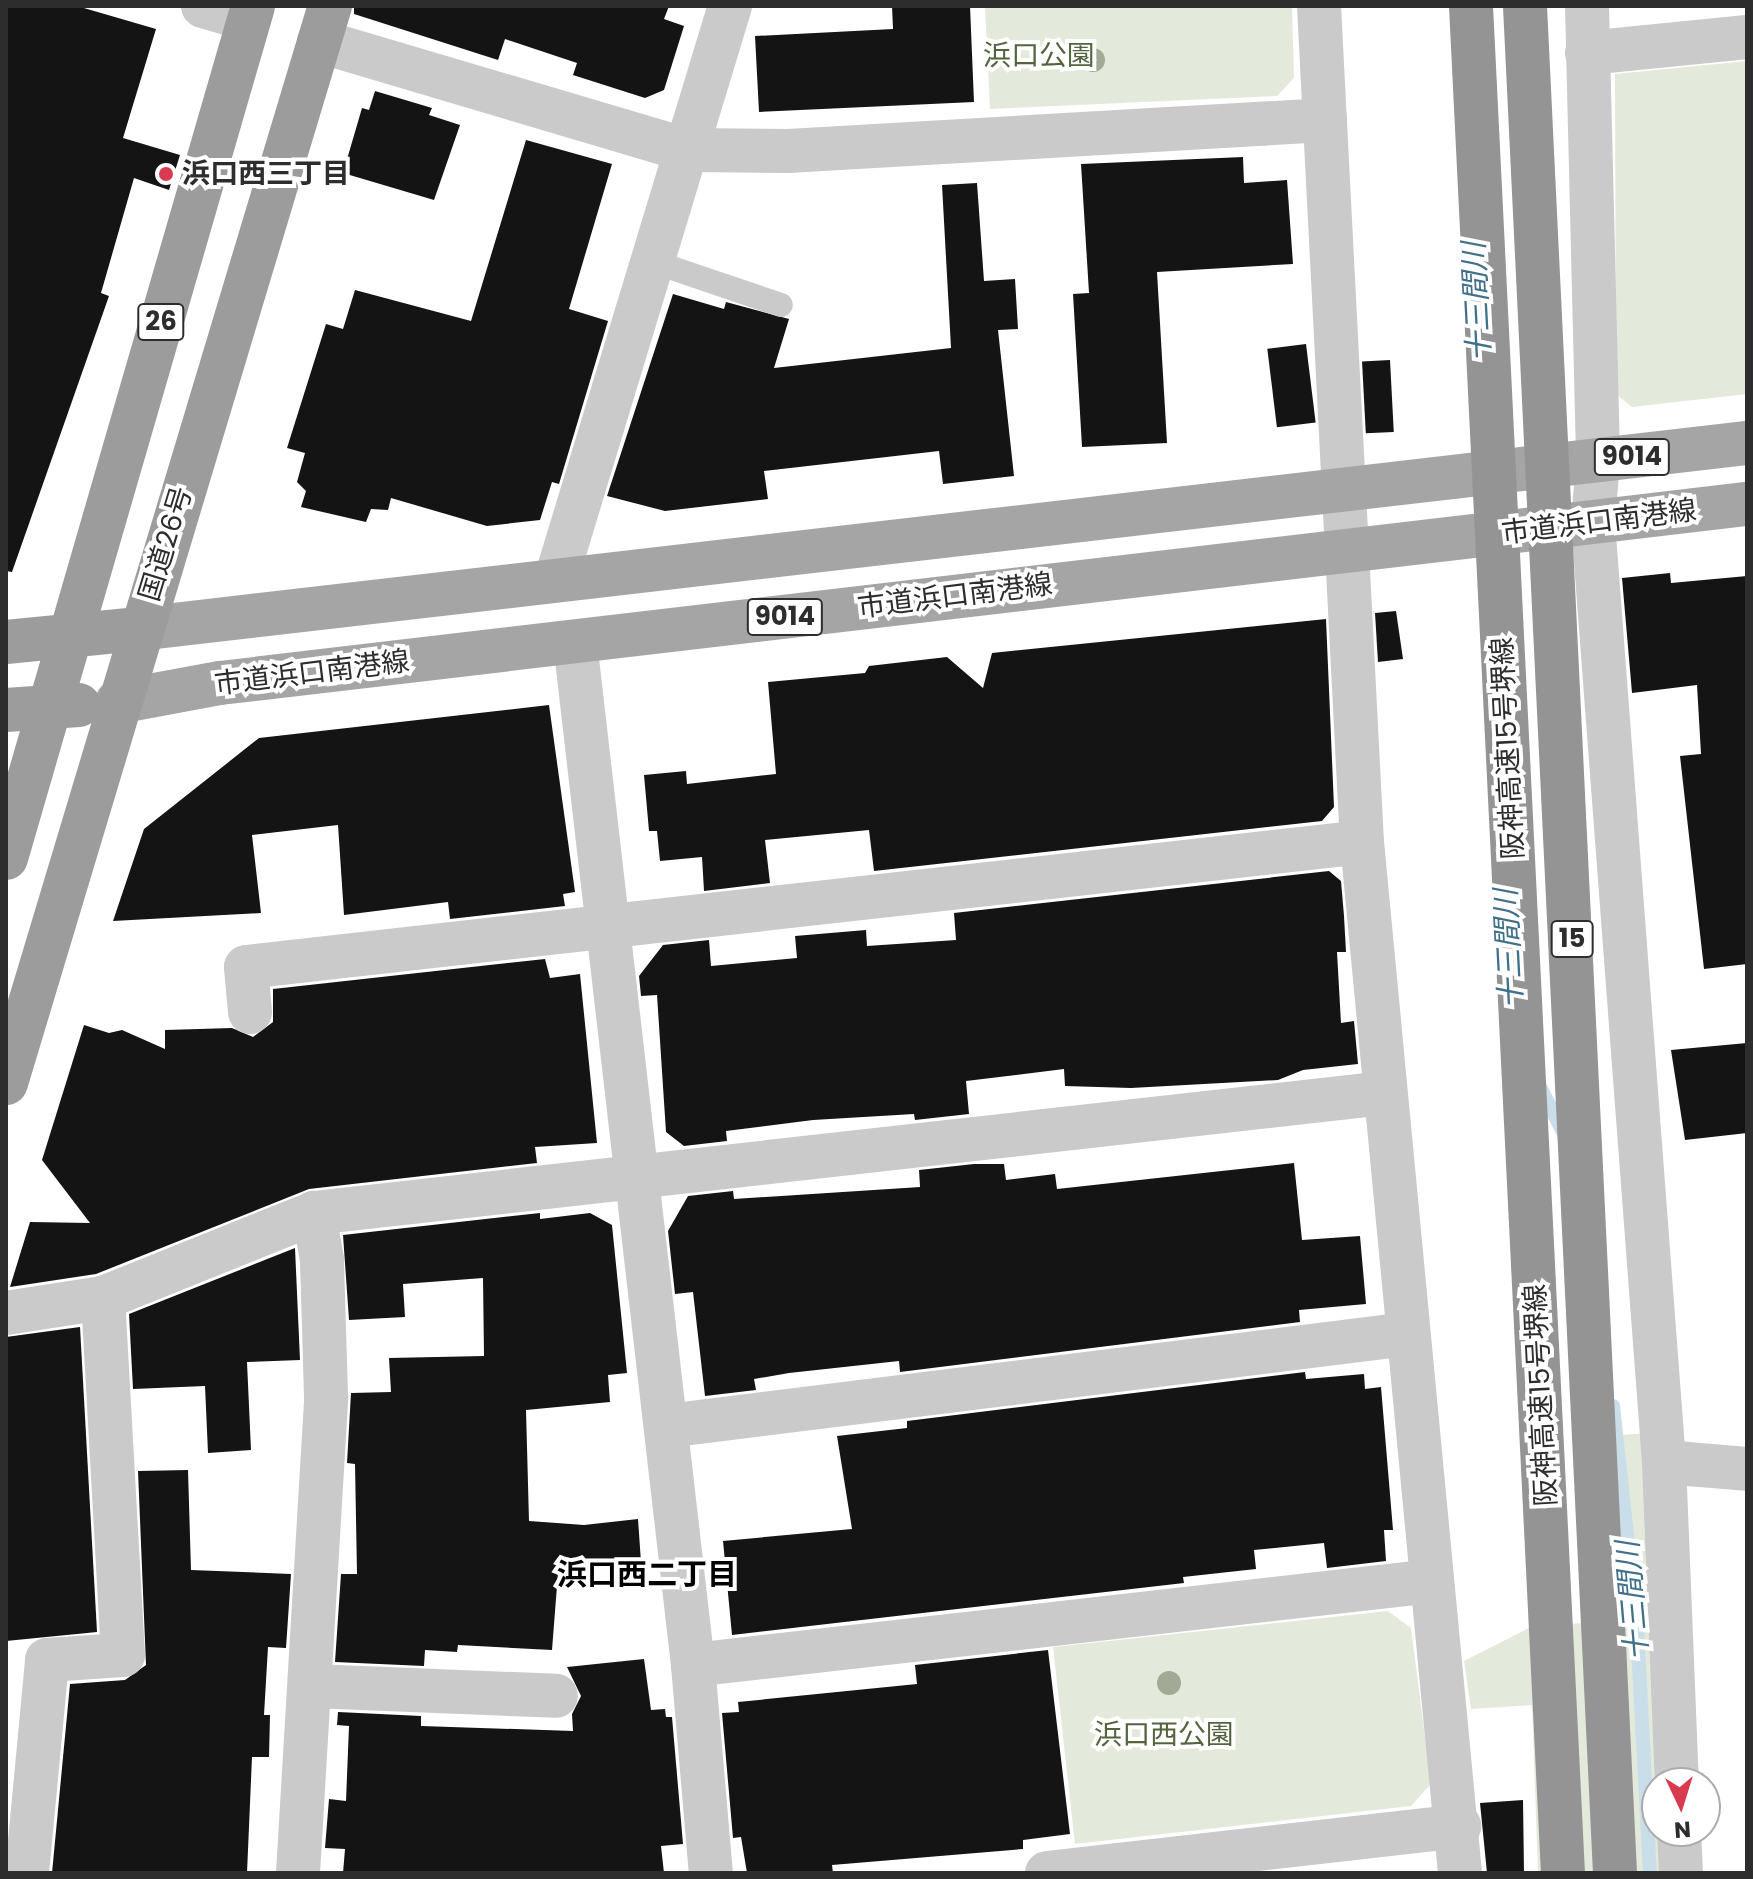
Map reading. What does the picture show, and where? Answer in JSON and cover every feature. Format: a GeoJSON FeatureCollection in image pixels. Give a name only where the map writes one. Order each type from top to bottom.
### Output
{"type":"FeatureCollection","features":[{"type":"Feature","properties":{"kind":"highway","name":"阪神高速15号堺線"},"geometry":{"type":"LineString","coordinates":[[1471,6],[1563,1873]]}},
{"type":"Feature","properties":{"kind":"highway","name":"阪神高速15号堺線"},"geometry":{"type":"LineString","coordinates":[[1525,6],[1615,1873]]}},
{"type":"Feature","properties":{"kind":"highway","name":"26"},"geometry":{"type":"LineString","coordinates":[[6,858],[250,13]]}},
{"type":"Feature","properties":{"kind":"highway","name":"国道26号"},"geometry":{"type":"LineString","coordinates":[[6,1083],[117,702],[324,24]]}},
{"type":"Feature","properties":{"kind":"highway"},"geometry":{"type":"LineString","coordinates":[[6,642],[139,629]]}},
{"type":"Feature","properties":{"kind":"highway"},"geometry":{"type":"LineString","coordinates":[[6,710],[117,702]]}},
{"type":"Feature","properties":{"kind":"main road","name":"市道浜口南港線"},"geometry":{"type":"LineString","coordinates":[[139,629],[556,579],[1446,482],[1747,443]]}},
{"type":"Feature","properties":{"kind":"main road","name":"市道浜口南港線"},"geometry":{"type":"LineString","coordinates":[[117,702],[220,683],[1747,504]]}},
{"type":"Feature","properties":{"kind":"street"},"geometry":{"type":"LineString","coordinates":[[203,6],[250,13]]}},
{"type":"Feature","properties":{"kind":"street"},"geometry":{"type":"LineString","coordinates":[[556,579],[730,6]]}},
{"type":"Feature","properties":{"kind":"street"},"geometry":{"type":"LineString","coordinates":[[1319,6],[1362,842],[1383,1093],[1431,1581],[1459,1826],[1460,1873]]}},
{"type":"Feature","properties":{"kind":"street"},"geometry":{"type":"LineString","coordinates":[[1587,6],[1598,462],[1593,522],[1664,1462],[1676,1767]]}},
{"type":"Feature","properties":{"kind":"street"},"geometry":{"type":"LineString","coordinates":[[324,24],[688,150],[788,151],[1325,120]]}},
{"type":"Feature","properties":{"kind":"street"},"geometry":{"type":"LineString","coordinates":[[1587,53],[1747,37]]}},
{"type":"Feature","properties":{"kind":"street"},"geometry":{"type":"LineString","coordinates":[[575,642],[606,929],[667,1426],[693,1665],[711,1873]]}},
{"type":"Feature","properties":{"kind":"street"},"geometry":{"type":"LineString","coordinates":[[250,1012],[246,967],[1362,842]]}},
{"type":"Feature","properties":{"kind":"street"},"geometry":{"type":"LineString","coordinates":[[6,1313],[103,1298],[314,1213],[1383,1093]]}},
{"type":"Feature","properties":{"kind":"street"},"geometry":{"type":"LineString","coordinates":[[298,1873],[312,1686],[326,1396],[322,1260],[314,1213]]}},
{"type":"Feature","properties":{"kind":"street"},"geometry":{"type":"LineString","coordinates":[[27,1873],[47,1660],[123,1655],[103,1298]]}},
{"type":"Feature","properties":{"kind":"street"},"geometry":{"type":"LineString","coordinates":[[667,1426],[1408,1334]]}},
{"type":"Feature","properties":{"kind":"street"},"geometry":{"type":"LineString","coordinates":[[1664,1462],[1747,1469]]}},
{"type":"Feature","properties":{"kind":"street"},"geometry":{"type":"LineString","coordinates":[[693,1665],[1431,1581]]}},
{"type":"Feature","properties":{"kind":"street"},"geometry":{"type":"LineString","coordinates":[[312,1686],[556,1696]]}},
{"type":"Feature","properties":{"kind":"street"},"geometry":{"type":"LineString","coordinates":[[1047,1873],[1151,1867],[1459,1826]]}},
{"type":"Feature","properties":{"kind":"street"},"geometry":{"type":"LineString","coordinates":[[1680,1847],[1681,1873]]}},
{"type":"Feature","properties":{"kind":"lane"},"geometry":{"type":"LineString","coordinates":[[651,261],[781,305]]}},
{"type":"Feature","properties":{"kind":"green space","name":"浜口公園"},"geometry":{"type":"Polygon","coordinates":[[[985,6],[1292,6],[1294,78],[1277,96],[990,109],[985,6]]]}},
{"type":"Feature","properties":{"kind":"green space"},"geometry":{"type":"Polygon","coordinates":[[[1747,61],[1747,394],[1632,407],[1616,394],[1615,74],[1747,61]]]}},
{"type":"Feature","properties":{"kind":"green space"},"geometry":{"type":"Polygon","coordinates":[[[1649,1433],[1656,1767],[1641,1767],[1641,1847],[1669,1847],[1670,1873],[1538,1873],[1532,1705],[1471,1709],[1464,1661],[1531,1627],[1596,1622],[1591,1437],[1649,1433]]]}},
{"type":"Feature","properties":{"kind":"green space","name":"浜口西公園"},"geometry":{"type":"Polygon","coordinates":[[[1388,1611],[1411,1628],[1431,1784],[1411,1806],[1075,1844],[1053,1647],[1388,1611]]]}},
{"type":"Feature","properties":{"kind":"building"},"geometry":{"type":"Polygon","coordinates":[[[6,6],[77,6],[156,29],[123,138],[180,155],[169,190],[134,178],[101,293],[109,296],[12,572],[6,571],[6,6]]]}},
{"type":"Feature","properties":{"kind":"building"},"geometry":{"type":"Polygon","coordinates":[[[354,6],[669,6],[664,19],[684,26],[664,90],[645,98],[573,75],[577,63],[505,39],[498,60],[354,14],[354,6]]]}},
{"type":"Feature","properties":{"kind":"building"},"geometry":{"type":"Polygon","coordinates":[[[892,6],[970,6],[974,102],[759,112],[755,36],[893,29],[892,6]]]}},
{"type":"Feature","properties":{"kind":"building"},"geometry":{"type":"Polygon","coordinates":[[[375,91],[432,108],[429,115],[460,125],[434,200],[343,173],[362,108],[369,110],[375,91]]]}},
{"type":"Feature","properties":{"kind":"building"},"geometry":{"type":"Polygon","coordinates":[[[526,140],[612,164],[569,309],[608,321],[559,484],[552,482],[540,520],[487,526],[391,498],[388,510],[371,509],[366,522],[301,507],[306,491],[297,482],[305,453],[287,448],[326,324],[343,329],[355,290],[471,321],[526,140]]]}},
{"type":"Feature","properties":{"kind":"building"},"geometry":{"type":"Polygon","coordinates":[[[1243,157],[1244,183],[1287,180],[1293,264],[1157,272],[1167,443],[1082,447],[1073,294],[1089,293],[1081,164],[1243,157]]]}},
{"type":"Feature","properties":{"kind":"building"},"geometry":{"type":"Polygon","coordinates":[[[977,183],[984,281],[1015,279],[1018,329],[998,330],[1014,476],[943,484],[939,451],[764,471],[768,499],[665,511],[607,496],[673,294],[724,309],[726,302],[789,319],[774,368],[951,348],[942,185],[977,183]]]}},
{"type":"Feature","properties":{"kind":"building"},"geometry":{"type":"Polygon","coordinates":[[[1306,344],[1316,422],[1277,427],[1267,349],[1306,344]]]}},
{"type":"Feature","properties":{"kind":"building"},"geometry":{"type":"Polygon","coordinates":[[[1390,360],[1394,432],[1366,433],[1362,361],[1390,360]]]}},
{"type":"Feature","properties":{"kind":"building"},"geometry":{"type":"Polygon","coordinates":[[[1670,573],[1671,583],[1747,576],[1747,964],[1704,969],[1680,756],[1701,754],[1697,685],[1632,693],[1622,578],[1670,573]]]}},
{"type":"Feature","properties":{"kind":"building"},"geometry":{"type":"Polygon","coordinates":[[[1396,611],[1403,659],[1378,662],[1375,613],[1396,611]]]}},
{"type":"Feature","properties":{"kind":"building"},"geometry":{"type":"Polygon","coordinates":[[[1326,619],[1334,807],[1322,821],[874,871],[869,830],[765,840],[770,883],[704,891],[702,857],[660,861],[657,831],[649,831],[644,775],[686,771],[687,784],[776,774],[768,682],[865,673],[869,666],[947,657],[983,688],[992,653],[1326,619]]]}},
{"type":"Feature","properties":{"kind":"building"},"geometry":{"type":"Polygon","coordinates":[[[549,705],[575,892],[563,894],[565,906],[450,919],[448,902],[344,915],[338,825],[252,835],[261,913],[113,921],[144,829],[259,738],[549,705]]]}},
{"type":"Feature","properties":{"kind":"building"},"geometry":{"type":"Polygon","coordinates":[[[1329,871],[1341,881],[1344,916],[1346,952],[1337,952],[1341,1023],[1354,1021],[1358,1064],[1303,1070],[1278,1080],[1131,1088],[1065,1086],[1064,1069],[966,1081],[969,1114],[915,1120],[914,1114],[813,1120],[726,1131],[727,1141],[684,1146],[666,1132],[657,995],[641,996],[639,976],[663,945],[709,940],[711,966],[797,958],[795,936],[866,930],[867,946],[956,940],[954,913],[1329,871]]]}},
{"type":"Feature","properties":{"kind":"building"},"geometry":{"type":"Polygon","coordinates":[[[545,959],[550,978],[580,974],[597,1143],[535,1147],[537,1163],[309,1189],[96,1274],[10,1287],[30,1222],[90,1223],[42,1160],[84,1025],[109,1033],[122,1030],[165,1049],[165,1030],[232,1028],[253,1037],[273,1022],[273,989],[545,959]]]}},
{"type":"Feature","properties":{"kind":"building"},"geometry":{"type":"Polygon","coordinates":[[[1747,1043],[1747,1133],[1685,1140],[1671,1050],[1747,1043]]]}},
{"type":"Feature","properties":{"kind":"building"},"geometry":{"type":"Polygon","coordinates":[[[1294,1163],[1302,1240],[1360,1236],[1366,1304],[1299,1310],[1300,1322],[900,1372],[899,1361],[789,1373],[754,1379],[756,1390],[705,1396],[693,1292],[675,1294],[668,1231],[688,1196],[733,1191],[734,1199],[920,1187],[919,1170],[974,1164],[1004,1164],[1006,1180],[1055,1174],[1057,1189],[1294,1163]]]}},
{"type":"Feature","properties":{"kind":"building"},"geometry":{"type":"Polygon","coordinates":[[[540,1213],[540,1219],[590,1213],[612,1225],[627,1373],[608,1375],[610,1402],[526,1410],[529,1521],[584,1525],[638,1519],[641,1562],[558,1573],[552,1650],[458,1645],[457,1652],[425,1650],[424,1666],[335,1662],[341,1574],[357,1574],[355,1464],[347,1463],[351,1393],[391,1392],[389,1358],[484,1356],[483,1278],[403,1284],[405,1317],[349,1320],[343,1235],[540,1213]]]}},
{"type":"Feature","properties":{"kind":"building"},"geometry":{"type":"Polygon","coordinates":[[[295,1248],[300,1360],[247,1362],[251,1450],[208,1453],[205,1386],[133,1389],[129,1314],[295,1248]]]}},
{"type":"Feature","properties":{"kind":"building"},"geometry":{"type":"Polygon","coordinates":[[[80,1327],[97,1632],[6,1641],[6,1337],[80,1327]]]}},
{"type":"Feature","properties":{"kind":"building"},"geometry":{"type":"Polygon","coordinates":[[[1305,1372],[1306,1379],[1364,1374],[1365,1389],[1381,1387],[1393,1530],[1384,1530],[1386,1561],[1327,1568],[1324,1543],[1254,1550],[1256,1569],[1183,1577],[1184,1583],[732,1635],[723,1541],[852,1529],[837,1436],[907,1428],[907,1421],[1305,1372]]]}},
{"type":"Feature","properties":{"kind":"building"},"geometry":{"type":"Polygon","coordinates":[[[188,1470],[191,1570],[291,1574],[286,1648],[268,1647],[264,1715],[270,1715],[269,1757],[252,1757],[247,1873],[52,1873],[70,1684],[125,1680],[146,1665],[138,1471],[188,1470]]]}},
{"type":"Feature","properties":{"kind":"building"},"geometry":{"type":"Polygon","coordinates":[[[1048,1650],[1070,1834],[1023,1840],[1023,1849],[832,1865],[833,1873],[747,1873],[741,1837],[733,1838],[722,1713],[739,1712],[738,1702],[917,1684],[915,1665],[1048,1650]]]}},
{"type":"Feature","properties":{"kind":"building"},"geometry":{"type":"Polygon","coordinates":[[[644,1659],[651,1710],[665,1709],[666,1717],[672,1717],[683,1844],[661,1846],[664,1873],[343,1873],[345,1849],[325,1848],[329,1799],[346,1801],[349,1726],[337,1725],[338,1712],[421,1716],[421,1726],[573,1731],[572,1714],[581,1696],[567,1667],[644,1659]]]}},
{"type":"Feature","properties":{"kind":"building"},"geometry":{"type":"Polygon","coordinates":[[[1523,1800],[1524,1873],[1487,1873],[1480,1803],[1523,1800]]]}},
{"type":"Feature","properties":{"kind":"waterway","name":"十三間川"},"geometry":{"type":"LineString","coordinates":[[1538,1083],[1565,1136]]}},
{"type":"Feature","properties":{"kind":"waterway","name":"十三間川"},"geometry":{"type":"LineString","coordinates":[[1613,1406],[1637,1627],[1650,1873]]}},
{"type":"Feature","properties":{"kind":"place","name":"浜口西三丁目"},"geometry":{"type":"Point","coordinates":[166,174]}},
{"type":"Feature","properties":{"kind":"district","name":"浜口西二丁目"},"geometry":{"type":"Point","coordinates":[647,1575]}}]}
